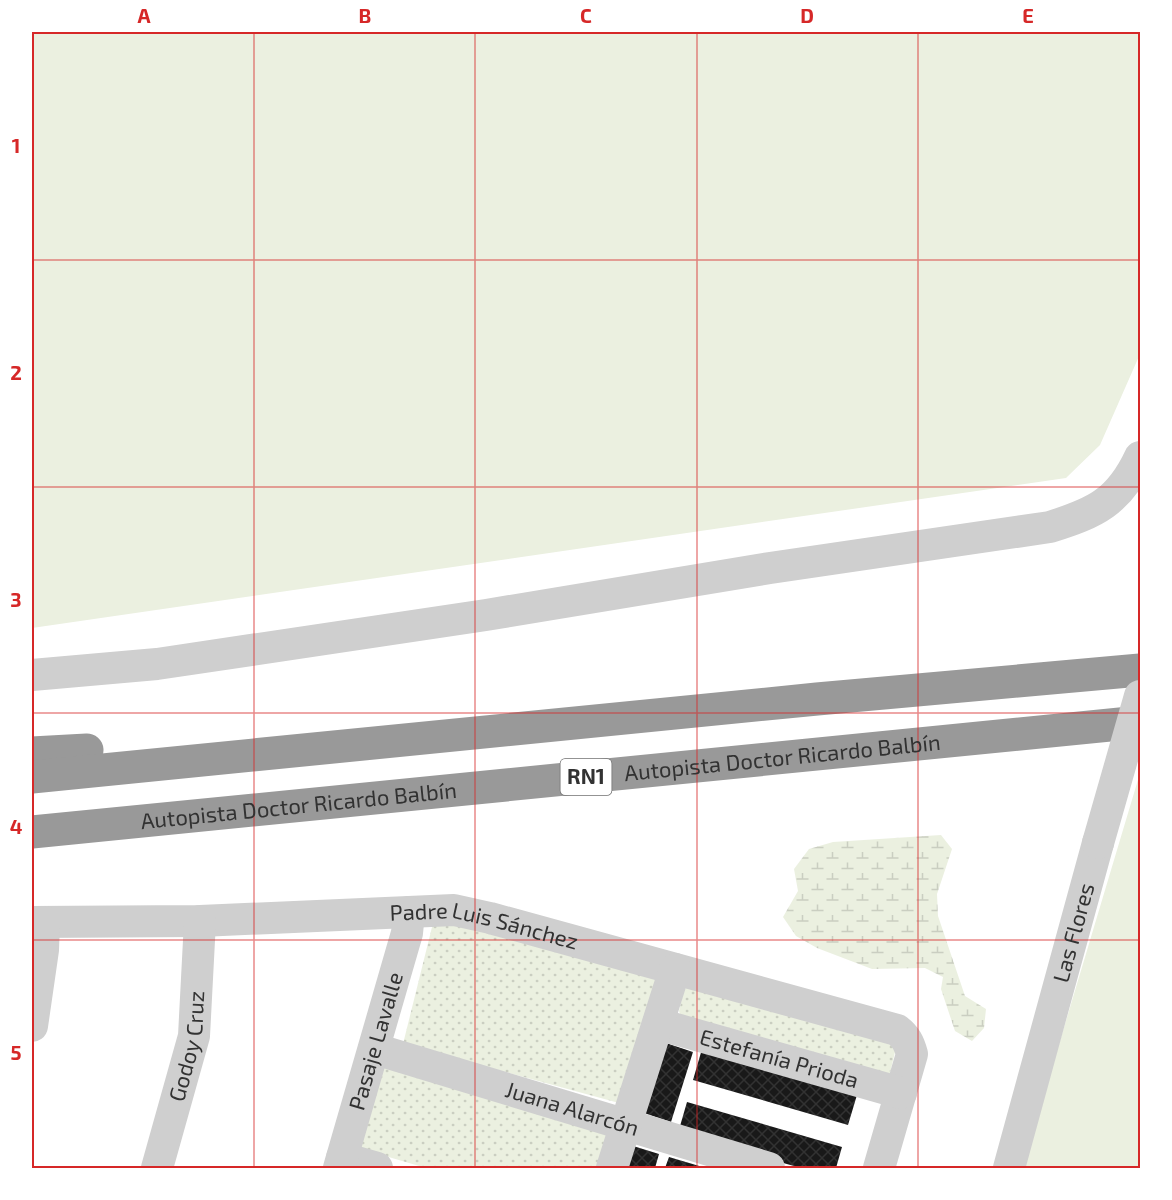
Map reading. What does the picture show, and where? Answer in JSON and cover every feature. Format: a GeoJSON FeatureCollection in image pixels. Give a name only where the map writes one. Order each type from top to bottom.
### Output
{"type":"FeatureCollection","features":[{"type":"Feature","properties":{"kind":"highway"},"geometry":{"type":"LineString","coordinates":[[32,777],[816,699],[1140,670]]}},
{"type":"Feature","properties":{"kind":"highway","name":"Autopista Doctor Ricardo Balbín"},"geometry":{"type":"LineString","coordinates":[[32,832],[1140,722]]}},
{"type":"Feature","properties":{"kind":"highway"},"geometry":{"type":"LineString","coordinates":[[32,753],[134,748],[226,758]]}},
{"type":"Feature","properties":{"kind":"street"},"geometry":{"type":"LineString","coordinates":[[32,675],[157,664],[486,615],[770,568],[1050,527],[1084,517],[1110,501],[1133,473],[1140,458]]}},
{"type":"Feature","properties":{"kind":"street","name":"Las Flores"},"geometry":{"type":"LineString","coordinates":[[1009,1168],[1140,696]]}},
{"type":"Feature","properties":{"kind":"street","name":"Padre Luis Sánchez"},"geometry":{"type":"LineString","coordinates":[[38,922],[200,921],[454,910],[475,914],[897,1030],[909,1043],[912,1054],[901,1093]]}},
{"type":"Feature","properties":{"kind":"street","name":"Pasaje Lavalle"},"geometry":{"type":"LineString","coordinates":[[341,1163],[408,933],[409,912]]}},
{"type":"Feature","properties":{"kind":"street","name":"Godoy Cruz"},"geometry":{"type":"LineString","coordinates":[[157,1168],[194,1036],[200,921]]}},
{"type":"Feature","properties":{"kind":"street"},"geometry":{"type":"LineString","coordinates":[[32,1026],[44,950],[38,922]]}},
{"type":"Feature","properties":{"kind":"street"},"geometry":{"type":"LineString","coordinates":[[612,1168],[675,969]]}},
{"type":"Feature","properties":{"kind":"street","name":"Estefanía Prioda"},"geometry":{"type":"LineString","coordinates":[[658,1024],[901,1093]]}},
{"type":"Feature","properties":{"kind":"street","name":"Juana Alarcón"},"geometry":{"type":"LineString","coordinates":[[375,1049],[769,1168]]}},
{"type":"Feature","properties":{"kind":"street"},"geometry":{"type":"LineString","coordinates":[[879,1168],[901,1093]]}},
{"type":"Feature","properties":{"kind":"street"},"geometry":{"type":"LineString","coordinates":[[341,1163],[377,1168]]}},
{"type":"Feature","properties":{"kind":"green space"},"geometry":{"type":"Polygon","coordinates":[[[32,32],[1140,32],[1140,354],[1100,445],[1066,478],[32,628],[32,32]]]}},
{"type":"Feature","properties":{"kind":"green space"},"geometry":{"type":"Polygon","coordinates":[[[1140,773],[1140,1168],[1022,1168],[1140,773]]]}},
{"type":"Feature","properties":{"kind":"green space"},"geometry":{"type":"Polygon","coordinates":[[[941,835],[952,849],[937,894],[938,916],[965,996],[986,1009],[984,1028],[972,1041],[955,1031],[941,989],[943,977],[925,968],[872,969],[817,948],[796,936],[783,917],[798,891],[794,869],[809,849],[833,842],[941,835]]]}},
{"type":"Feature","properties":{"kind":"green space"},"geometry":{"type":"Polygon","coordinates":[[[434,919],[658,971],[619,1103],[403,1044],[434,919]]]}},
{"type":"Feature","properties":{"kind":"green space"},"geometry":{"type":"Polygon","coordinates":[[[693,985],[891,1040],[896,1048],[890,1073],[882,1077],[681,1017],[679,1011],[684,989],[693,985]]]}},
{"type":"Feature","properties":{"kind":"green space"},"geometry":{"type":"Polygon","coordinates":[[[383,1064],[608,1134],[598,1168],[426,1168],[358,1148],[383,1064]]]}},
{"type":"Feature","properties":{"kind":"building"},"geometry":{"type":"Polygon","coordinates":[[[663,1042],[693,1052],[671,1122],[641,1112],[663,1042]]]}},
{"type":"Feature","properties":{"kind":"building"},"geometry":{"type":"Polygon","coordinates":[[[702,1049],[857,1095],[848,1125],[693,1080],[702,1049]]]}},
{"type":"Feature","properties":{"kind":"building"},"geometry":{"type":"Polygon","coordinates":[[[687,1102],[842,1147],[836,1168],[801,1168],[678,1133],[687,1102]]]}},
{"type":"Feature","properties":{"kind":"building"},"geometry":{"type":"Polygon","coordinates":[[[630,1145],[659,1154],[655,1168],[622,1168],[630,1145]]]}},
{"type":"Feature","properties":{"kind":"building"},"geometry":{"type":"Polygon","coordinates":[[[669,1157],[706,1168],[665,1168],[669,1157]]]}}]}
